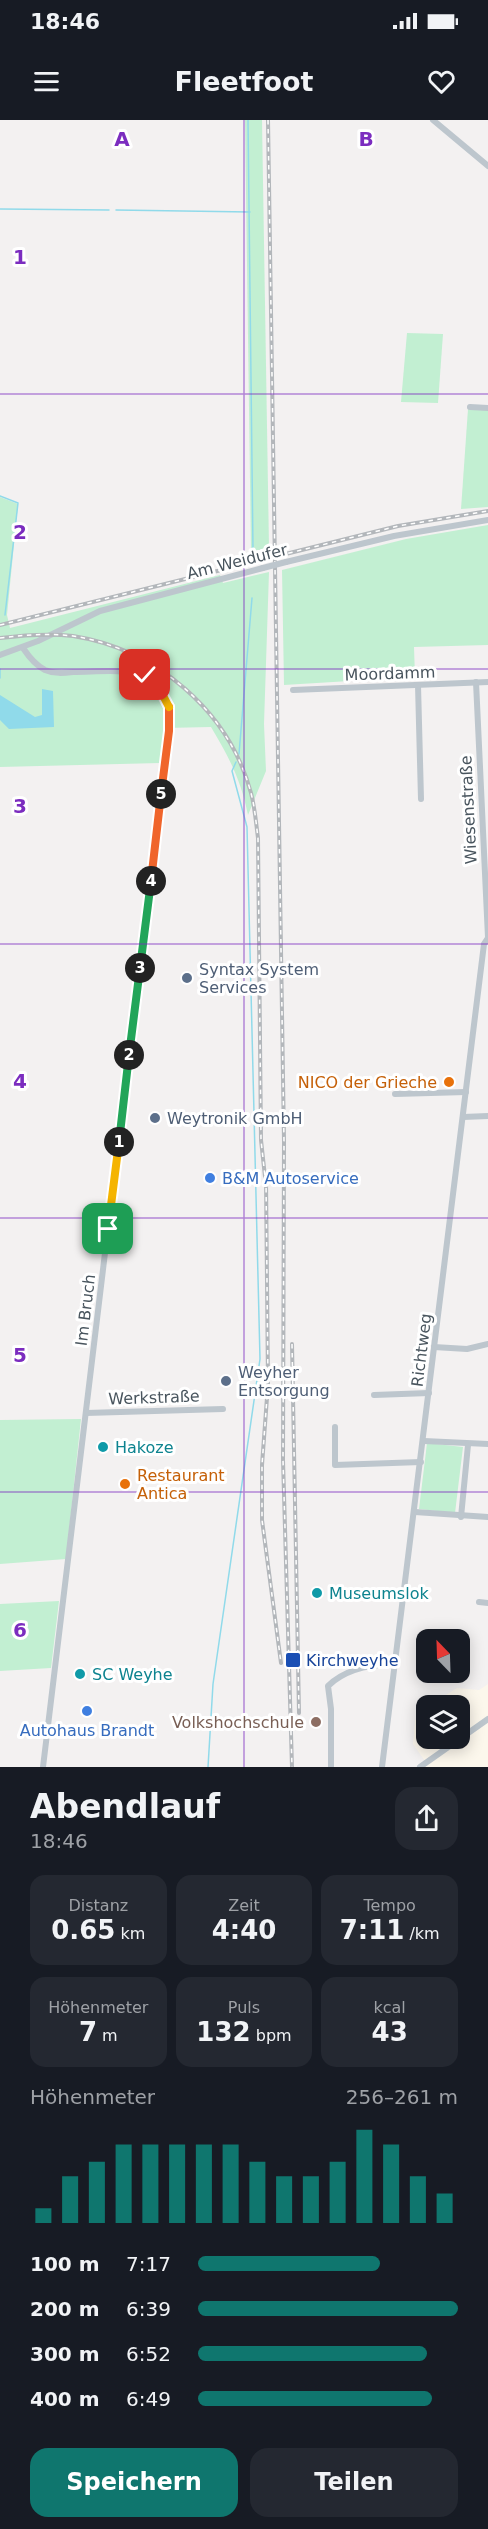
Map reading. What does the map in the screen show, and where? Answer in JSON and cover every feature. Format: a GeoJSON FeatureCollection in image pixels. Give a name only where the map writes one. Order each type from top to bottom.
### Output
{"type":"FeatureCollection","features":[{"type":"Feature","properties":{"kind":"street"},"geometry":{"type":"LineString","coordinates":[[433,120],[488,166]]}},
{"type":"Feature","properties":{"kind":"street"},"geometry":{"type":"LineString","coordinates":[[470,407],[488,408]]}},
{"type":"Feature","properties":{"kind":"street","name":"Am Weidufer"},"geometry":{"type":"LineString","coordinates":[[0,655],[23,648],[100,611],[394,536],[488,520]]}},
{"type":"Feature","properties":{"kind":"street","name":"Im Bruch"},"geometry":{"type":"LineString","coordinates":[[23,648],[33,663],[47,671],[58,673],[127,671],[145,675],[152,679],[163,693],[170,714],[44,1767]]}},
{"type":"Feature","properties":{"kind":"street","name":"Wiesenstraße"},"geometry":{"type":"LineString","coordinates":[[476,682],[488,937]]}},
{"type":"Feature","properties":{"kind":"street","name":"Moordamm"},"geometry":{"type":"LineString","coordinates":[[293,690],[488,682]]}},
{"type":"Feature","properties":{"kind":"street"},"geometry":{"type":"LineString","coordinates":[[418,685],[421,799]]}},
{"type":"Feature","properties":{"kind":"street","name":"Richtweg"},"geometry":{"type":"LineString","coordinates":[[382,1767],[484,944],[488,937]]}},
{"type":"Feature","properties":{"kind":"street"},"geometry":{"type":"LineString","coordinates":[[395,1094],[466,1092]]}},
{"type":"Feature","properties":{"kind":"street"},"geometry":{"type":"LineString","coordinates":[[463,1117],[488,1116]]}},
{"type":"Feature","properties":{"kind":"street"},"geometry":{"type":"LineString","coordinates":[[434,1347],[467,1349],[488,1344]]}},
{"type":"Feature","properties":{"kind":"street"},"geometry":{"type":"LineString","coordinates":[[374,1395],[429,1393]]}},
{"type":"Feature","properties":{"kind":"street","name":"Werkstraße"},"geometry":{"type":"LineString","coordinates":[[86,1413],[223,1409]]}},
{"type":"Feature","properties":{"kind":"street"},"geometry":{"type":"LineString","coordinates":[[335,1427],[335,1465],[421,1462]]}},
{"type":"Feature","properties":{"kind":"street"},"geometry":{"type":"LineString","coordinates":[[424,1441],[468,1445],[488,1444]]}},
{"type":"Feature","properties":{"kind":"street"},"geometry":{"type":"LineString","coordinates":[[461,1517],[468,1445]]}},
{"type":"Feature","properties":{"kind":"street"},"geometry":{"type":"LineString","coordinates":[[415,1512],[461,1517],[488,1517]]}},
{"type":"Feature","properties":{"kind":"street"},"geometry":{"type":"LineString","coordinates":[[479,1602],[488,1603]]}},
{"type":"Feature","properties":{"kind":"street"},"geometry":{"type":"LineString","coordinates":[[331,1767],[331,1709],[328,1686],[334,1680],[368,1664],[396,1665]]}},
{"type":"Feature","properties":{"kind":"street"},"geometry":{"type":"LineString","coordinates":[[424,1766],[488,1719]]}},
{"type":"Feature","properties":{"kind":"shaded area"},"geometry":{"type":"Polygon","coordinates":[[[488,1684],[488,1767],[423,1767],[427,1764],[416,1749],[470,1749],[470,1695],[446,1695],[457,1688],[479,1690],[488,1684]]]}},
{"type":"Feature","properties":{"kind":"shaded area"},"geometry":{"type":"Polygon","coordinates":[[[416,1720],[416,1748],[413,1744],[416,1720]]]}},
{"type":"Feature","properties":{"kind":"green space"},"geometry":{"type":"Polygon","coordinates":[[[245,120],[262,120],[269,548],[251,552],[245,120]]]}},
{"type":"Feature","properties":{"kind":"green space"},"geometry":{"type":"Polygon","coordinates":[[[407,333],[443,334],[438,403],[401,402],[407,333]]]}},
{"type":"Feature","properties":{"kind":"green space"},"geometry":{"type":"Polygon","coordinates":[[[468,409],[488,410],[488,507],[461,509],[468,409]]]}},
{"type":"Feature","properties":{"kind":"green space"},"geometry":{"type":"Polygon","coordinates":[[[0,497],[18,504],[7,615],[10,628],[220,575],[223,583],[269,572],[264,724],[266,771],[248,815],[234,769],[211,727],[165,728],[160,763],[0,767],[0,497]]]}},
{"type":"Feature","properties":{"kind":"green space"},"geometry":{"type":"Polygon","coordinates":[[[488,525],[488,645],[414,647],[415,677],[284,685],[282,570],[406,539],[488,525]]]}},
{"type":"Feature","properties":{"kind":"green space"},"geometry":{"type":"Polygon","coordinates":[[[81,1419],[66,1559],[0,1564],[0,1420],[81,1419]]]}},
{"type":"Feature","properties":{"kind":"green space"},"geometry":{"type":"Polygon","coordinates":[[[427,1443],[463,1447],[455,1513],[419,1509],[427,1443]]]}},
{"type":"Feature","properties":{"kind":"green space"},"geometry":{"type":"Polygon","coordinates":[[[59,1601],[51,1668],[0,1671],[0,1604],[59,1601]]]}},
{"type":"Feature","properties":{"kind":"water"},"geometry":{"type":"Polygon","coordinates":[[[42,689],[53,691],[54,727],[9,729],[0,720],[0,695],[35,717],[42,715],[42,689]]]}},
{"type":"Feature","properties":{"kind":"waterway"},"geometry":{"type":"LineString","coordinates":[[248,120],[253,550]]}},
{"type":"Feature","properties":{"kind":"waterway"},"geometry":{"type":"LineString","coordinates":[[0,209],[109,210]]}},
{"type":"Feature","properties":{"kind":"waterway"},"geometry":{"type":"LineString","coordinates":[[116,210],[250,212]]}},
{"type":"Feature","properties":{"kind":"waterway"},"geometry":{"type":"LineString","coordinates":[[0,496],[18,503],[5,615]]}},
{"type":"Feature","properties":{"kind":"waterway"},"geometry":{"type":"LineString","coordinates":[[239,754],[252,598]]}},
{"type":"Feature","properties":{"kind":"waterway"},"geometry":{"type":"LineString","coordinates":[[0,669],[0,678]]}},
{"type":"Feature","properties":{"kind":"waterway"},"geometry":{"type":"LineString","coordinates":[[208,1767],[213,1684],[260,1359],[247,827],[232,771],[236,762]]}},
{"type":"Feature","properties":{"kind":"railway"},"geometry":{"type":"LineString","coordinates":[[268,120],[284,1141],[283,1460],[292,1767]]}},
{"type":"Feature","properties":{"kind":"railway"},"geometry":{"type":"LineString","coordinates":[[0,625],[398,526],[488,511]]}},
{"type":"Feature","properties":{"kind":"railway"},"geometry":{"type":"LineString","coordinates":[[0,638],[36,635],[73,636],[104,643],[133,654],[160,670],[185,689],[207,711],[226,736],[240,763],[251,793],[258,838],[261,1140],[266,1186]]}},
{"type":"Feature","properties":{"kind":"railway"},"geometry":{"type":"LineString","coordinates":[[266,1179],[268,1384],[262,1465],[262,1520],[281,1663]]}},
{"type":"Feature","properties":{"kind":"railway"},"geometry":{"type":"LineString","coordinates":[[292,1344],[299,1713]]}},
{"type":"Feature","properties":{"kind":"place","name":"Syntax System Services"},"geometry":{"type":"Point","coordinates":[187,978]}},
{"type":"Feature","properties":{"kind":"place","name":"NICO der Grieche"},"geometry":{"type":"Point","coordinates":[449,1082]}},
{"type":"Feature","properties":{"kind":"place","name":"Weytronik GmbH"},"geometry":{"type":"Point","coordinates":[155,1118]}},
{"type":"Feature","properties":{"kind":"place","name":"B&M Autoservice"},"geometry":{"type":"Point","coordinates":[210,1178]}},
{"type":"Feature","properties":{"kind":"place","name":"Weyher Entsorgung"},"geometry":{"type":"Point","coordinates":[226,1381]}},
{"type":"Feature","properties":{"kind":"place","name":"Hakoze"},"geometry":{"type":"Point","coordinates":[103,1447]}},
{"type":"Feature","properties":{"kind":"place","name":"Restaurant Antica"},"geometry":{"type":"Point","coordinates":[125,1484]}},
{"type":"Feature","properties":{"kind":"place","name":"Museumslok"},"geometry":{"type":"Point","coordinates":[317,1593]}},
{"type":"Feature","properties":{"kind":"place","name":"Kirchweyhe"},"geometry":{"type":"Point","coordinates":[293,1660]}},
{"type":"Feature","properties":{"kind":"place","name":"SC Weyhe"},"geometry":{"type":"Point","coordinates":[80,1674]}},
{"type":"Feature","properties":{"kind":"place","name":"Autohaus Brandt"},"geometry":{"type":"Point","coordinates":[87,1711]}},
{"type":"Feature","properties":{"kind":"place","name":"Volkshochschule"},"geometry":{"type":"Point","coordinates":[316,1722]}},
{"type":"Feature","properties":{"kind":"route"},"geometry":{"type":"LineString","coordinates":[[108,1229],[169,731],[168,703],[158,686],[145,675]]}}]}
